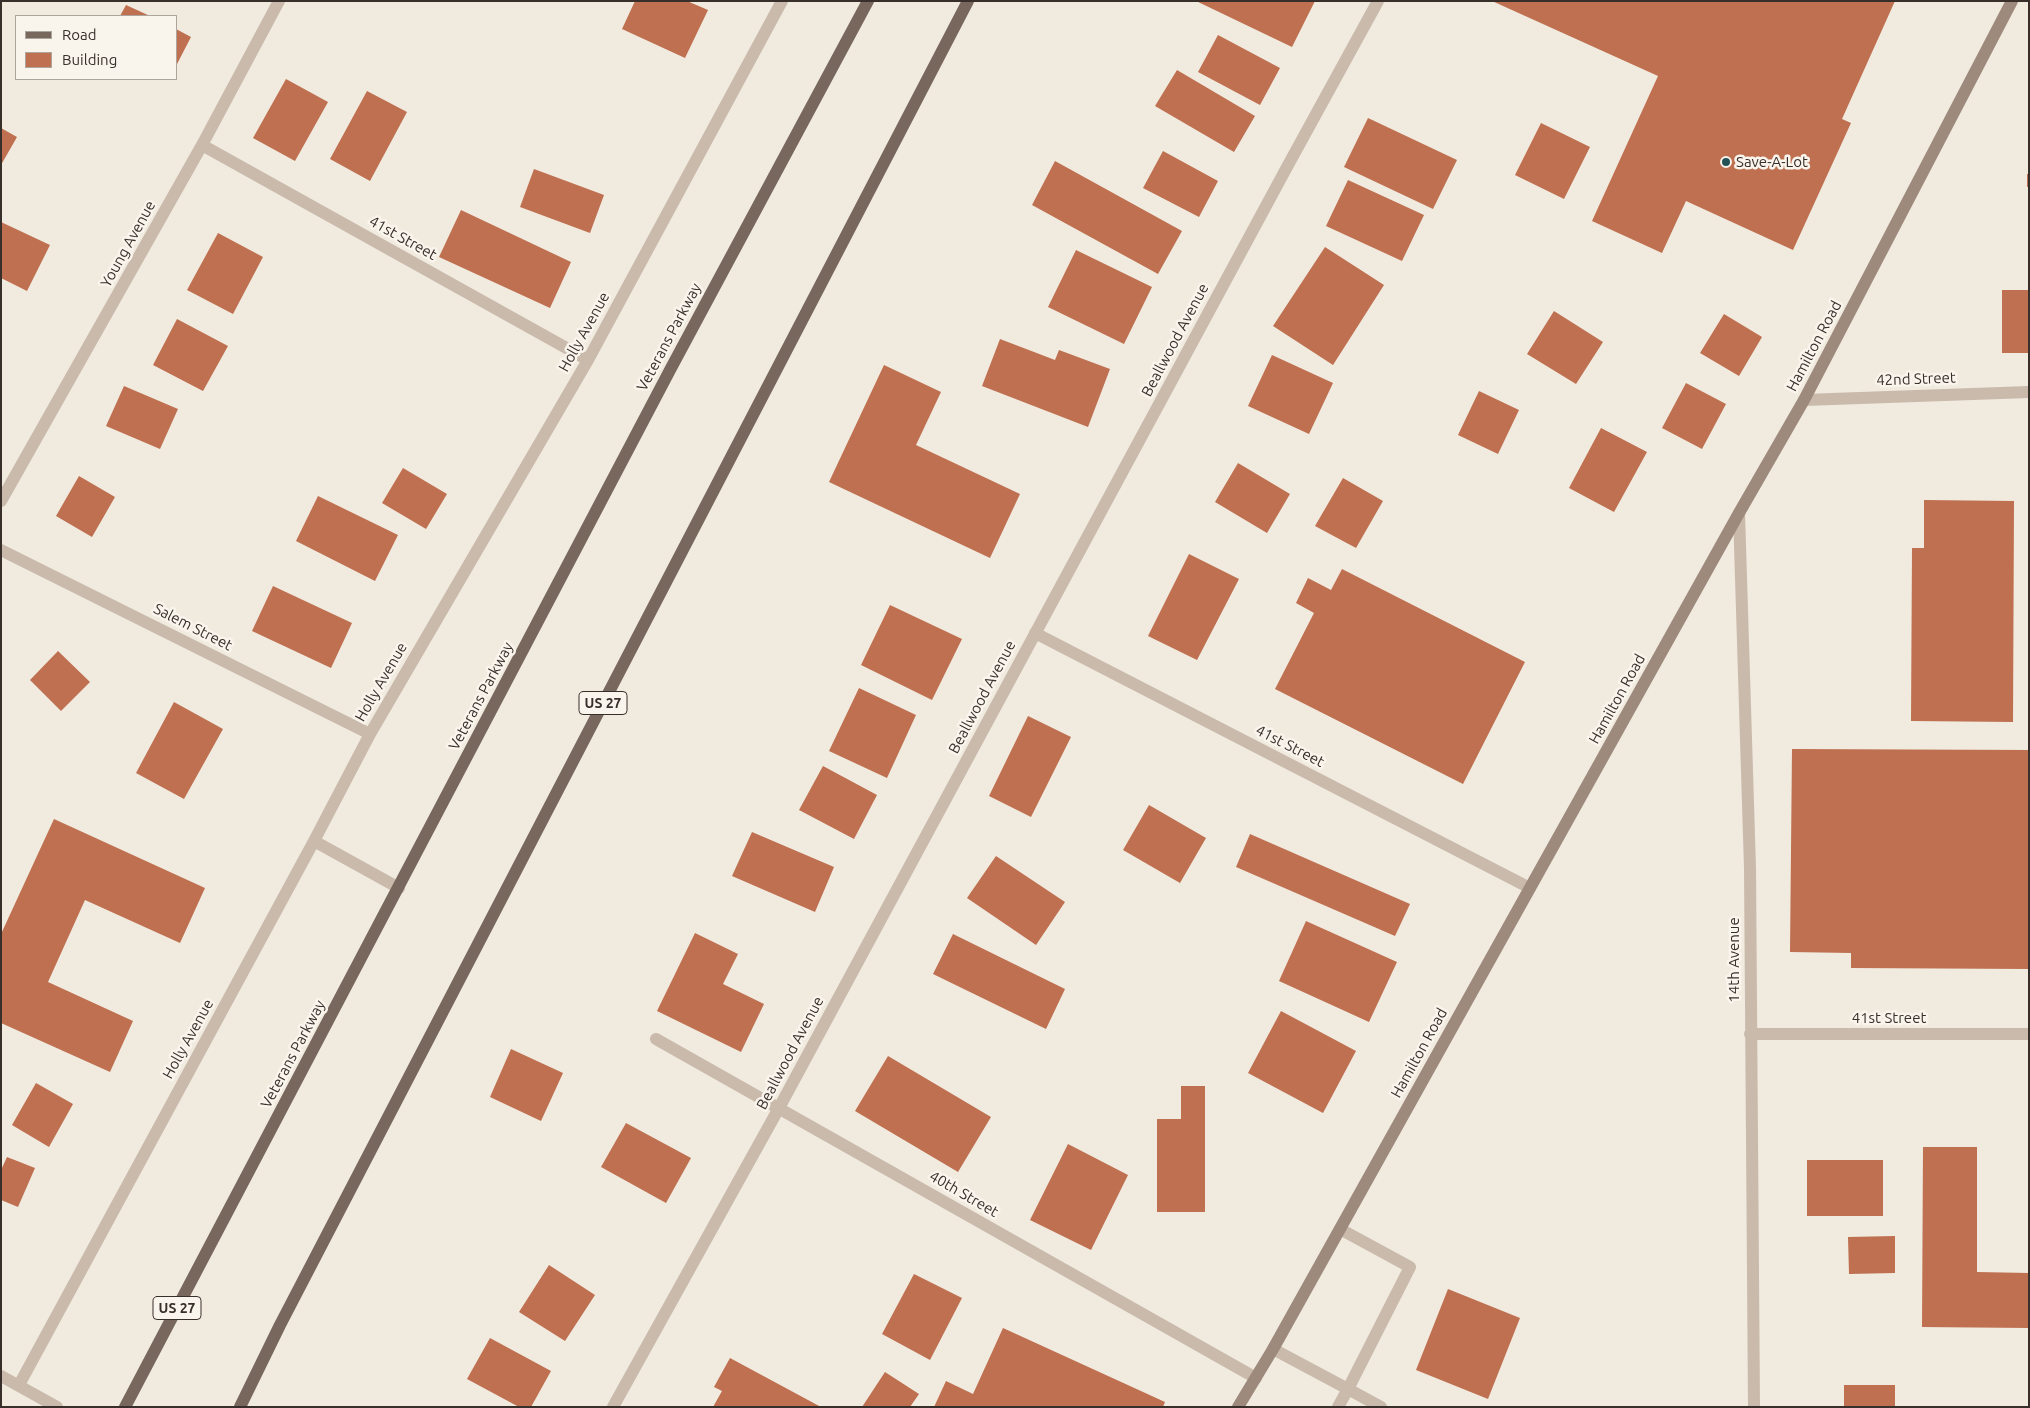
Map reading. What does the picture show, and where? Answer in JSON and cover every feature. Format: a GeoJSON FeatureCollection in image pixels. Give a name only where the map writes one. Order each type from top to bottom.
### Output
{"type":"FeatureCollection","features":[{"type":"Feature","properties":{"kind":"main road","name":"Veterans Parkway"},"geometry":{"type":"LineString","coordinates":[[125,1407],[675,361],[868,1]]}},
{"type":"Feature","properties":{"kind":"main road","name":"US 27"},"geometry":{"type":"LineString","coordinates":[[240,1407],[284,1316],[968,1]]}},
{"type":"Feature","properties":{"kind":"street","name":"Young Avenue"},"geometry":{"type":"LineString","coordinates":[[1,501],[202,145],[279,1]]}},
{"type":"Feature","properties":{"kind":"street","name":"Holly Avenue"},"geometry":{"type":"LineString","coordinates":[[19,1385],[370,734],[588,360],[782,1]]}},
{"type":"Feature","properties":{"kind":"street","name":"Beallwood Avenue"},"geometry":{"type":"LineString","coordinates":[[613,1407],[779,1108],[1378,1]]}},
{"type":"Feature","properties":{"kind":"street","name":"Hamilton Road"},"geometry":{"type":"LineString","coordinates":[[1238,1407],[1273,1348],[1804,400],[2012,1]]}},
{"type":"Feature","properties":{"kind":"street","name":"41st Street"},"geometry":{"type":"LineString","coordinates":[[202,145],[588,360]]}},
{"type":"Feature","properties":{"kind":"street","name":"42nd Street"},"geometry":{"type":"LineString","coordinates":[[1804,400],[2029,392]]}},
{"type":"Feature","properties":{"kind":"street","name":"14th Avenue"},"geometry":{"type":"LineString","coordinates":[[1739,513],[1750,868],[1754,1407]]}},
{"type":"Feature","properties":{"kind":"street","name":"Salem Street"},"geometry":{"type":"LineString","coordinates":[[1,550],[370,734]]}},
{"type":"Feature","properties":{"kind":"street","name":"41st Street"},"geometry":{"type":"LineString","coordinates":[[1035,633],[1530,888]]}},
{"type":"Feature","properties":{"kind":"street"},"geometry":{"type":"LineString","coordinates":[[314,841],[399,888]]}},
{"type":"Feature","properties":{"kind":"street","name":"41st Street"},"geometry":{"type":"LineString","coordinates":[[1750,1034],[2029,1034]]}},
{"type":"Feature","properties":{"kind":"street","name":"40th Street"},"geometry":{"type":"LineString","coordinates":[[656,1039],[1256,1378]]}},
{"type":"Feature","properties":{"kind":"street"},"geometry":{"type":"LineString","coordinates":[[1338,1407],[1410,1266],[1340,1228]]}},
{"type":"Feature","properties":{"kind":"street"},"geometry":{"type":"LineString","coordinates":[[1273,1348],[1381,1407]]}},
{"type":"Feature","properties":{"kind":"street"},"geometry":{"type":"LineString","coordinates":[[1,1376],[57,1407]]}},
{"type":"Feature","properties":{"kind":"building"},"geometry":{"type":"Polygon","coordinates":[[[635,1],[687,1],[708,10],[685,58],[622,29],[635,1]]]}},
{"type":"Feature","properties":{"kind":"building"},"geometry":{"type":"Polygon","coordinates":[[[1196,1],[1315,1],[1292,47],[1196,1]]]}},
{"type":"Feature","properties":{"kind":"building","name":"Save-A-Lot"},"geometry":{"type":"Polygon","coordinates":[[[1492,1],[1895,1],[1842,119],[1851,123],[1793,250],[1686,201],[1662,253],[1592,221],[1658,76],[1492,1]]]}},
{"type":"Feature","properties":{"kind":"building"},"geometry":{"type":"Polygon","coordinates":[[[126,5],[148,15],[121,15],[126,5]]]}},
{"type":"Feature","properties":{"kind":"building"},"geometry":{"type":"Polygon","coordinates":[[[178,30],[191,37],[178,62],[178,30]]]}},
{"type":"Feature","properties":{"kind":"building"},"geometry":{"type":"Polygon","coordinates":[[[1218,35],[1280,68],[1260,105],[1198,72],[1218,35]]]}},
{"type":"Feature","properties":{"kind":"building"},"geometry":{"type":"Polygon","coordinates":[[[1177,70],[1255,116],[1234,152],[1155,106],[1177,70]]]}},
{"type":"Feature","properties":{"kind":"building"},"geometry":{"type":"Polygon","coordinates":[[[286,79],[328,102],[295,161],[253,138],[286,79]]]}},
{"type":"Feature","properties":{"kind":"building"},"geometry":{"type":"Polygon","coordinates":[[[367,91],[407,112],[370,181],[330,159],[367,91]]]}},
{"type":"Feature","properties":{"kind":"building"},"geometry":{"type":"Polygon","coordinates":[[[1368,118],[1457,160],[1433,209],[1344,167],[1368,118]]]}},
{"type":"Feature","properties":{"kind":"building"},"geometry":{"type":"Polygon","coordinates":[[[1541,123],[1590,147],[1564,199],[1515,175],[1541,123]]]}},
{"type":"Feature","properties":{"kind":"building"},"geometry":{"type":"Polygon","coordinates":[[[1,128],[17,137],[1,165],[1,128]]]}},
{"type":"Feature","properties":{"kind":"building"},"geometry":{"type":"Polygon","coordinates":[[[1163,151],[1218,181],[1199,217],[1143,188],[1163,151]]]}},
{"type":"Feature","properties":{"kind":"building"},"geometry":{"type":"Polygon","coordinates":[[[1055,161],[1182,231],[1158,274],[1032,205],[1055,161]]]}},
{"type":"Feature","properties":{"kind":"building"},"geometry":{"type":"Polygon","coordinates":[[[534,169],[604,195],[590,233],[520,207],[534,169]]]}},
{"type":"Feature","properties":{"kind":"building"},"geometry":{"type":"Polygon","coordinates":[[[2027,174],[2029,174],[2029,187],[2027,187],[2027,174]]]}},
{"type":"Feature","properties":{"kind":"building"},"geometry":{"type":"Polygon","coordinates":[[[1348,180],[1424,215],[1402,261],[1326,226],[1348,180]]]}},
{"type":"Feature","properties":{"kind":"building"},"geometry":{"type":"Polygon","coordinates":[[[461,210],[571,262],[550,308],[439,257],[461,210]]]}},
{"type":"Feature","properties":{"kind":"building"},"geometry":{"type":"Polygon","coordinates":[[[1,222],[50,245],[27,291],[1,278],[1,222]]]}},
{"type":"Feature","properties":{"kind":"building"},"geometry":{"type":"Polygon","coordinates":[[[218,233],[263,257],[233,314],[187,290],[218,233]]]}},
{"type":"Feature","properties":{"kind":"building"},"geometry":{"type":"Polygon","coordinates":[[[1325,247],[1384,285],[1333,365],[1273,326],[1325,247]]]}},
{"type":"Feature","properties":{"kind":"building"},"geometry":{"type":"Polygon","coordinates":[[[1076,250],[1152,287],[1124,344],[1048,307],[1076,250]]]}},
{"type":"Feature","properties":{"kind":"building"},"geometry":{"type":"Polygon","coordinates":[[[2002,290],[2029,290],[2029,353],[2002,353],[2002,290]]]}},
{"type":"Feature","properties":{"kind":"building"},"geometry":{"type":"Polygon","coordinates":[[[1554,311],[1603,342],[1576,384],[1527,354],[1554,311]]]}},
{"type":"Feature","properties":{"kind":"building"},"geometry":{"type":"Polygon","coordinates":[[[1724,314],[1762,337],[1739,376],[1700,353],[1724,314]]]}},
{"type":"Feature","properties":{"kind":"building"},"geometry":{"type":"Polygon","coordinates":[[[177,319],[228,346],[203,391],[153,365],[177,319]]]}},
{"type":"Feature","properties":{"kind":"building"},"geometry":{"type":"Polygon","coordinates":[[[1000,339],[1055,360],[1059,350],[1110,369],[1088,427],[982,386],[1000,339]]]}},
{"type":"Feature","properties":{"kind":"building"},"geometry":{"type":"Polygon","coordinates":[[[1272,355],[1333,383],[1309,434],[1248,406],[1272,355]]]}},
{"type":"Feature","properties":{"kind":"building"},"geometry":{"type":"Polygon","coordinates":[[[884,365],[941,392],[916,445],[1020,494],[990,558],[829,482],[884,365]]]}},
{"type":"Feature","properties":{"kind":"building"},"geometry":{"type":"Polygon","coordinates":[[[1686,383],[1726,404],[1702,449],[1662,428],[1686,383]]]}},
{"type":"Feature","properties":{"kind":"building"},"geometry":{"type":"Polygon","coordinates":[[[124,386],[178,409],[160,449],[106,426],[124,386]]]}},
{"type":"Feature","properties":{"kind":"building"},"geometry":{"type":"Polygon","coordinates":[[[1479,391],[1519,410],[1498,454],[1458,435],[1479,391]]]}},
{"type":"Feature","properties":{"kind":"building"},"geometry":{"type":"Polygon","coordinates":[[[1601,428],[1647,452],[1614,512],[1569,488],[1601,428]]]}},
{"type":"Feature","properties":{"kind":"building"},"geometry":{"type":"Polygon","coordinates":[[[1238,463],[1290,494],[1267,533],[1215,502],[1238,463]]]}},
{"type":"Feature","properties":{"kind":"building"},"geometry":{"type":"Polygon","coordinates":[[[403,468],[447,494],[426,529],[382,503],[403,468]]]}},
{"type":"Feature","properties":{"kind":"building"},"geometry":{"type":"Polygon","coordinates":[[[79,476],[115,497],[92,537],[56,516],[79,476]]]}},
{"type":"Feature","properties":{"kind":"building"},"geometry":{"type":"Polygon","coordinates":[[[1343,478],[1383,501],[1356,548],[1315,526],[1343,478]]]}},
{"type":"Feature","properties":{"kind":"building"},"geometry":{"type":"Polygon","coordinates":[[[318,496],[398,535],[375,581],[296,541],[318,496]]]}},
{"type":"Feature","properties":{"kind":"building"},"geometry":{"type":"Polygon","coordinates":[[[1924,500],[2014,501],[2013,722],[1911,721],[1912,548],[1924,548],[1924,500]]]}},
{"type":"Feature","properties":{"kind":"building"},"geometry":{"type":"Polygon","coordinates":[[[1189,554],[1239,579],[1197,660],[1148,636],[1189,554]]]}},
{"type":"Feature","properties":{"kind":"building"},"geometry":{"type":"Polygon","coordinates":[[[1342,569],[1525,662],[1463,784],[1275,689],[1314,613],[1296,603],[1308,578],[1331,590],[1342,569]]]}},
{"type":"Feature","properties":{"kind":"building"},"geometry":{"type":"Polygon","coordinates":[[[273,586],[352,623],[331,668],[252,631],[273,586]]]}},
{"type":"Feature","properties":{"kind":"building"},"geometry":{"type":"Polygon","coordinates":[[[890,605],[962,639],[932,700],[861,665],[890,605]]]}},
{"type":"Feature","properties":{"kind":"building"},"geometry":{"type":"Polygon","coordinates":[[[58,651],[90,682],[61,711],[30,680],[58,651]]]}},
{"type":"Feature","properties":{"kind":"building"},"geometry":{"type":"Polygon","coordinates":[[[859,688],[916,715],[887,778],[829,751],[859,688]]]}},
{"type":"Feature","properties":{"kind":"building"},"geometry":{"type":"Polygon","coordinates":[[[174,702],[223,729],[184,799],[136,773],[174,702]]]}},
{"type":"Feature","properties":{"kind":"building"},"geometry":{"type":"Polygon","coordinates":[[[1028,716],[1071,737],[1031,817],[989,796],[1028,716]]]}},
{"type":"Feature","properties":{"kind":"building"},"geometry":{"type":"Polygon","coordinates":[[[1792,749],[2029,750],[2029,969],[1851,968],[1851,953],[1790,952],[1792,749]]]}},
{"type":"Feature","properties":{"kind":"building"},"geometry":{"type":"Polygon","coordinates":[[[823,766],[877,795],[854,839],[799,810],[823,766]]]}},
{"type":"Feature","properties":{"kind":"building"},"geometry":{"type":"Polygon","coordinates":[[[1149,805],[1206,838],[1180,883],[1123,850],[1149,805]]]}},
{"type":"Feature","properties":{"kind":"building"},"geometry":{"type":"Polygon","coordinates":[[[54,819],[205,888],[180,943],[85,900],[48,982],[133,1021],[110,1072],[1,1023],[1,934],[54,819]]]}},
{"type":"Feature","properties":{"kind":"building"},"geometry":{"type":"Polygon","coordinates":[[[752,832],[834,867],[815,912],[732,876],[752,832]]]}},
{"type":"Feature","properties":{"kind":"building"},"geometry":{"type":"Polygon","coordinates":[[[1250,834],[1410,904],[1395,936],[1236,867],[1250,834]]]}},
{"type":"Feature","properties":{"kind":"building"},"geometry":{"type":"Polygon","coordinates":[[[996,856],[1065,902],[1036,945],[967,898],[996,856]]]}},
{"type":"Feature","properties":{"kind":"building"},"geometry":{"type":"Polygon","coordinates":[[[1306,921],[1397,962],[1369,1022],[1279,981],[1306,921]]]}},
{"type":"Feature","properties":{"kind":"building"},"geometry":{"type":"Polygon","coordinates":[[[695,933],[738,954],[723,984],[764,1004],[741,1052],[657,1011],[695,933]]]}},
{"type":"Feature","properties":{"kind":"building"},"geometry":{"type":"Polygon","coordinates":[[[953,934],[1065,989],[1046,1029],[933,974],[953,934]]]}},
{"type":"Feature","properties":{"kind":"building"},"geometry":{"type":"Polygon","coordinates":[[[1281,1011],[1356,1051],[1323,1113],[1248,1073],[1281,1011]]]}},
{"type":"Feature","properties":{"kind":"building"},"geometry":{"type":"Polygon","coordinates":[[[511,1049],[563,1073],[541,1121],[490,1097],[511,1049]]]}},
{"type":"Feature","properties":{"kind":"building"},"geometry":{"type":"Polygon","coordinates":[[[888,1056],[991,1117],[958,1172],[855,1111],[888,1056]]]}},
{"type":"Feature","properties":{"kind":"building"},"geometry":{"type":"Polygon","coordinates":[[[36,1083],[73,1104],[49,1147],[12,1125],[36,1083]]]}},
{"type":"Feature","properties":{"kind":"building"},"geometry":{"type":"Polygon","coordinates":[[[1181,1086],[1205,1086],[1205,1212],[1157,1212],[1157,1119],[1181,1119],[1181,1086]]]}},
{"type":"Feature","properties":{"kind":"building"},"geometry":{"type":"Polygon","coordinates":[[[626,1123],[691,1158],[666,1203],[601,1167],[626,1123]]]}},
{"type":"Feature","properties":{"kind":"building"},"geometry":{"type":"Polygon","coordinates":[[[1068,1144],[1128,1175],[1091,1250],[1030,1220],[1068,1144]]]}},
{"type":"Feature","properties":{"kind":"building"},"geometry":{"type":"Polygon","coordinates":[[[1923,1147],[1977,1147],[1977,1272],[2029,1273],[2029,1328],[1922,1327],[1923,1147]]]}},
{"type":"Feature","properties":{"kind":"building"},"geometry":{"type":"Polygon","coordinates":[[[7,1157],[35,1168],[18,1207],[1,1200],[1,1170],[7,1157]]]}},
{"type":"Feature","properties":{"kind":"building"},"geometry":{"type":"Polygon","coordinates":[[[1807,1160],[1883,1160],[1883,1216],[1807,1216],[1807,1160]]]}},
{"type":"Feature","properties":{"kind":"building"},"geometry":{"type":"Polygon","coordinates":[[[1895,1236],[1895,1273],[1849,1274],[1848,1237],[1895,1236]]]}},
{"type":"Feature","properties":{"kind":"building"},"geometry":{"type":"Polygon","coordinates":[[[549,1265],[595,1295],[565,1341],[519,1312],[549,1265]]]}},
{"type":"Feature","properties":{"kind":"building"},"geometry":{"type":"Polygon","coordinates":[[[914,1274],[962,1298],[930,1360],[882,1334],[914,1274]]]}},
{"type":"Feature","properties":{"kind":"building"},"geometry":{"type":"Polygon","coordinates":[[[1448,1289],[1520,1318],[1488,1399],[1416,1370],[1448,1289]]]}},
{"type":"Feature","properties":{"kind":"building"},"geometry":{"type":"Polygon","coordinates":[[[1003,1328],[1165,1402],[1163,1407],[934,1407],[946,1381],[973,1394],[1003,1328]]]}},
{"type":"Feature","properties":{"kind":"building"},"geometry":{"type":"Polygon","coordinates":[[[490,1338],[551,1371],[531,1407],[519,1407],[467,1379],[490,1338]]]}},
{"type":"Feature","properties":{"kind":"building"},"geometry":{"type":"Polygon","coordinates":[[[730,1358],[821,1407],[713,1407],[722,1391],[714,1387],[730,1358]]]}},
{"type":"Feature","properties":{"kind":"building"},"geometry":{"type":"Polygon","coordinates":[[[885,1372],[919,1394],[910,1407],[862,1407],[885,1372]]]}},
{"type":"Feature","properties":{"kind":"building"},"geometry":{"type":"Polygon","coordinates":[[[1844,1385],[1895,1385],[1895,1407],[1844,1407],[1844,1385]]]}},
{"type":"Feature","properties":{"kind":"place","name":"Save-A-Lot"},"geometry":{"type":"Point","coordinates":[1726,162]}}]}
